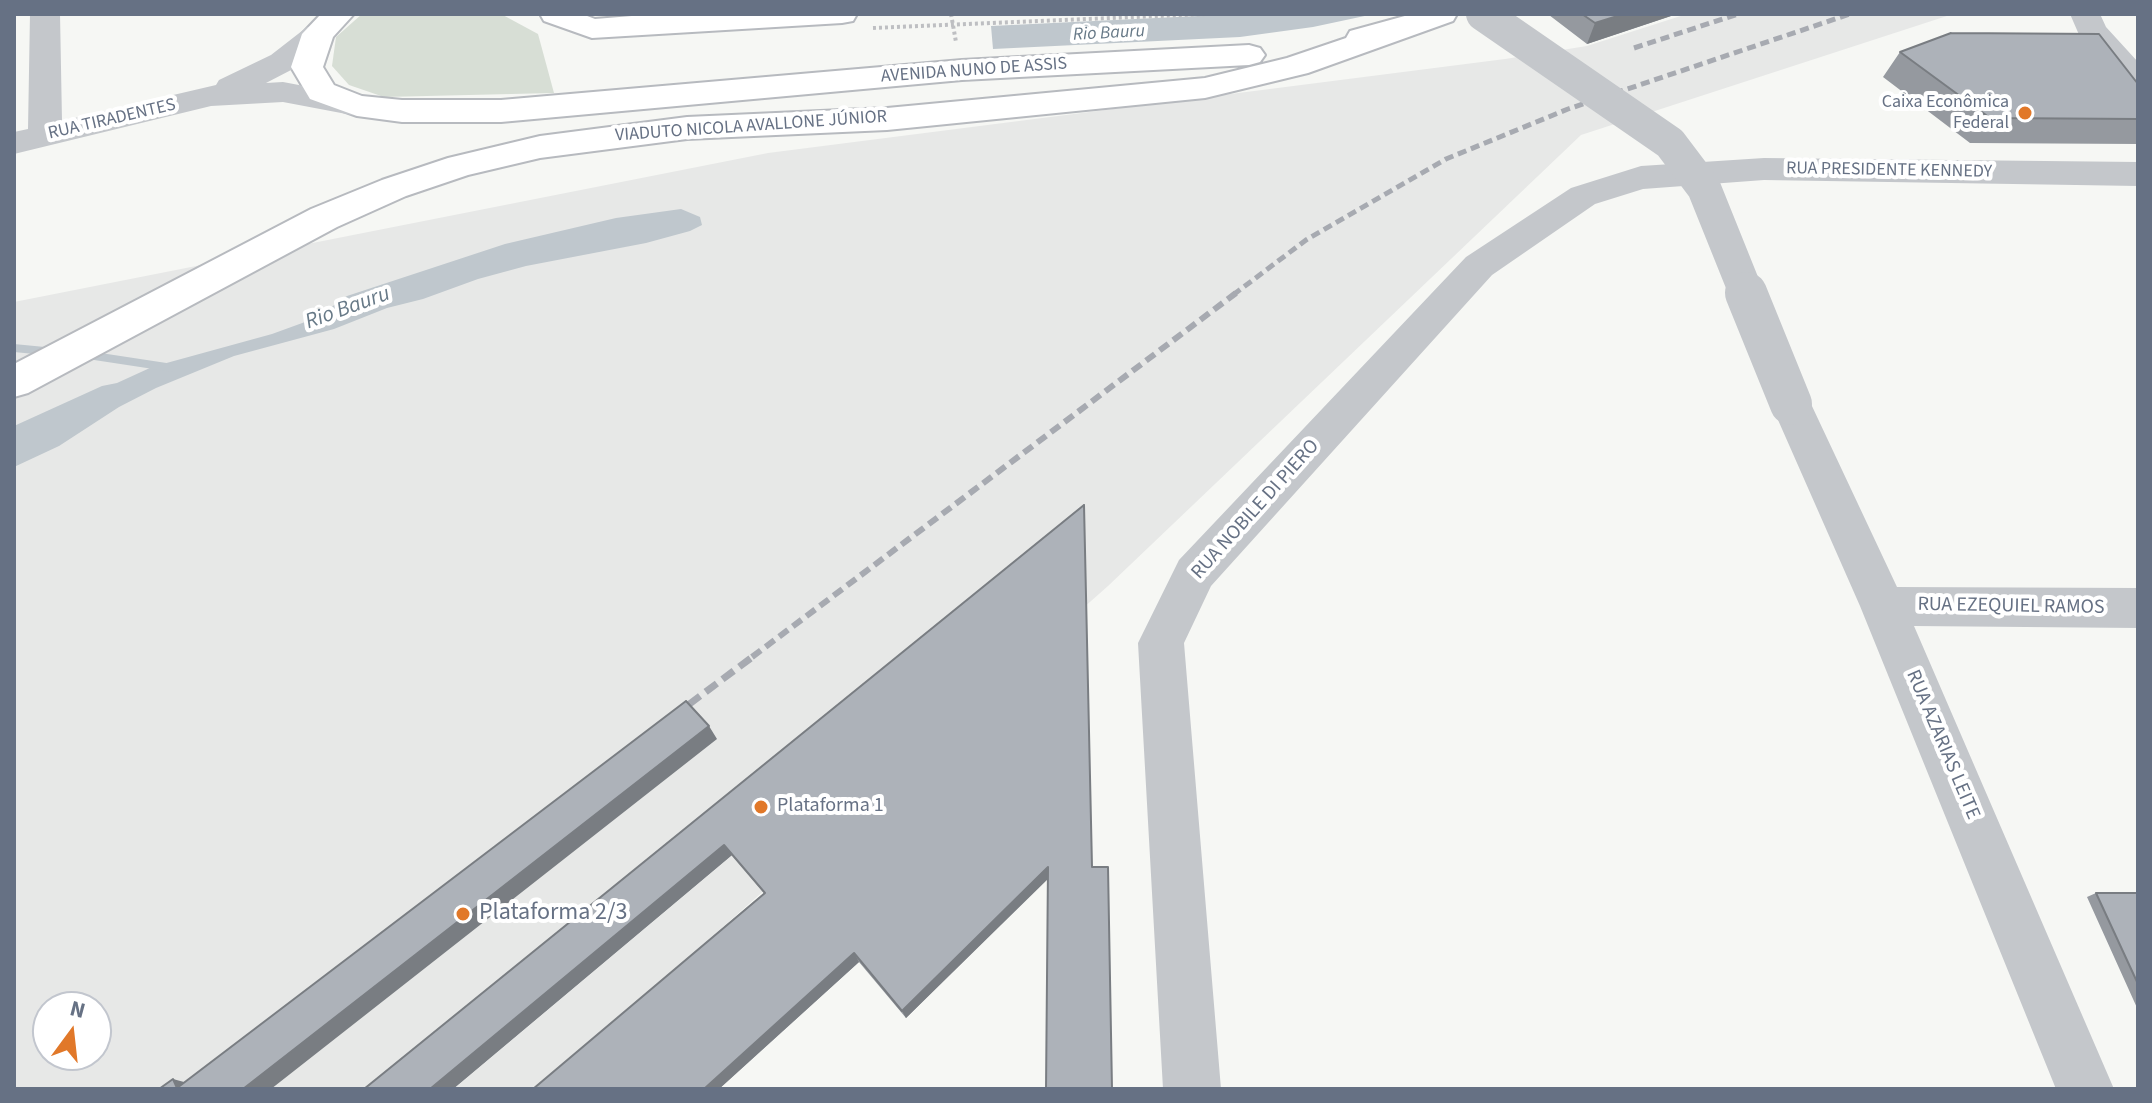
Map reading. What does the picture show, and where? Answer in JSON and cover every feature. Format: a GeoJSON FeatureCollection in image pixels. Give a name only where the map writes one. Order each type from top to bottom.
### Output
{"type":"FeatureCollection","features":[{"type":"Feature","properties":{"kind":"main road"},"geometry":{"type":"LineString","coordinates":[[555,14],[592,29],[842,14]]}},
{"type":"Feature","properties":{"kind":"main road","name":"AVENIDA NUNO DE ASSIS"},"geometry":{"type":"LineString","coordinates":[[328,24],[307,67],[322,92],[357,106],[402,111],[501,111],[962,70],[1248,55],[1388,33],[1442,14]]}},
{"type":"Feature","properties":{"kind":"main road","name":"VIADUTO NICOLA AVALLONE JÚNIOR"},"geometry":{"type":"LineString","coordinates":[[14,382],[324,218],[394,188],[460,166],[540,147],[687,128],[887,119],[1205,88],[1297,66],[1388,33]]}},
{"type":"Feature","properties":{"kind":"street"},"geometry":{"type":"LineString","coordinates":[[30,139],[45,14]]}},
{"type":"Feature","properties":{"kind":"street","name":"RUA AZARIAS LEITE"},"geometry":{"type":"LineString","coordinates":[[1483,14],[1670,143],[1704,188],[1791,404],[1883,606],[2085,1089]]}},
{"type":"Feature","properties":{"kind":"street"},"geometry":{"type":"LineString","coordinates":[[2085,14],[2091,30],[2138,82]]}},
{"type":"Feature","properties":{"kind":"street","name":"RUA TIRADENTES"},"geometry":{"type":"LineString","coordinates":[[211,96],[282,62],[328,24]]}},
{"type":"Feature","properties":{"kind":"street","name":"RUA TIRADENTES"},"geometry":{"type":"LineString","coordinates":[[30,139],[211,96],[283,92],[357,106]]}},
{"type":"Feature","properties":{"kind":"street","name":"RUA PRESIDENTE KENNEDY"},"geometry":{"type":"LineString","coordinates":[[1641,178],[1764,169],[2138,174]]}},
{"type":"Feature","properties":{"kind":"street","name":"RUA NOBILE DI PIERO"},"geometry":{"type":"LineString","coordinates":[[1192,1089],[1161,643],[1195,573],[1479,266],[1583,196],[1641,178]]}},
{"type":"Feature","properties":{"kind":"street","name":"RUA EZEQUIEL RAMOS"},"geometry":{"type":"LineString","coordinates":[[1883,606],[2138,608]]}},
{"type":"Feature","properties":{"kind":"shaded area"},"geometry":{"type":"Polygon","coordinates":[[[362,14],[501,14],[538,34],[554,93],[384,97],[349,85],[332,66],[336,37],[362,14]]]}},
{"type":"Feature","properties":{"kind":"shaded area"},"geometry":{"type":"Polygon","coordinates":[[[1687,14],[1953,14],[1581,135],[1108,586],[540,1089],[14,1089],[14,302],[768,153],[1587,46],[1687,14]]]}},
{"type":"Feature","properties":{"kind":"water","name":"Rio Bauru"},"geometry":{"type":"Polygon","coordinates":[[[1239,14],[1374,14],[1313,27],[1240,37],[993,49],[991,26],[1239,14]]]}},
{"type":"Feature","properties":{"kind":"water","name":"Rio Bauru"},"geometry":{"type":"Polygon","coordinates":[[[681,209],[700,217],[702,225],[646,243],[526,266],[478,279],[387,308],[334,329],[234,356],[156,388],[119,407],[59,446],[14,467],[14,426],[102,386],[117,383],[152,367],[272,334],[316,318],[347,296],[505,244],[616,218],[681,209]]]}},
{"type":"Feature","properties":{"kind":"building"},"geometry":{"type":"Polygon","coordinates":[[[1582,14],[1624,14],[1595,23],[1582,14]]]}},
{"type":"Feature","properties":{"kind":"building"},"geometry":{"type":"Polygon","coordinates":[[[1951,33],[2099,34],[2138,84],[2138,119],[1990,118],[1900,52],[1951,33]]]}},
{"type":"Feature","properties":{"kind":"building"},"geometry":{"type":"Polygon","coordinates":[[[1084,505],[1092,867],[1108,867],[1112,1089],[1046,1089],[1048,867],[902,1011],[854,953],[704,1089],[533,1089],[765,893],[724,845],[430,1089],[364,1089],[1084,505]]]}},
{"type":"Feature","properties":{"kind":"building"},"geometry":{"type":"Polygon","coordinates":[[[686,701],[709,726],[243,1089],[159,1089],[173,1079],[177,1088],[686,701]]]}},
{"type":"Feature","properties":{"kind":"building"},"geometry":{"type":"Polygon","coordinates":[[[2096,893],[2138,893],[2138,984],[2096,893]]]}},
{"type":"Feature","properties":{"kind":"waterway"},"geometry":{"type":"LineString","coordinates":[[14,348],[55,352]]}},
{"type":"Feature","properties":{"kind":"waterway"},"geometry":{"type":"LineString","coordinates":[[81,354],[173,368]]}},
{"type":"Feature","properties":{"kind":"railway"},"geometry":{"type":"LineString","coordinates":[[1634,48],[1738,14]]}},
{"type":"Feature","properties":{"kind":"railway"},"geometry":{"type":"LineString","coordinates":[[1233,295],[1306,240],[1446,159],[1568,109],[1850,14]]}},
{"type":"Feature","properties":{"kind":"railway"},"geometry":{"type":"LineString","coordinates":[[752,657],[1236,293]]}},
{"type":"Feature","properties":{"kind":"railway"},"geometry":{"type":"LineString","coordinates":[[672,717],[755,655]]}},
{"type":"Feature","properties":{"kind":"place","name":"Caixa Econômica Federal"},"geometry":{"type":"Point","coordinates":[2025,113]}},
{"type":"Feature","properties":{"kind":"place","name":"Plataforma 1"},"geometry":{"type":"Point","coordinates":[761,807]}},
{"type":"Feature","properties":{"kind":"place","name":"Plataforma 2/3"},"geometry":{"type":"Point","coordinates":[463,914]}}]}
